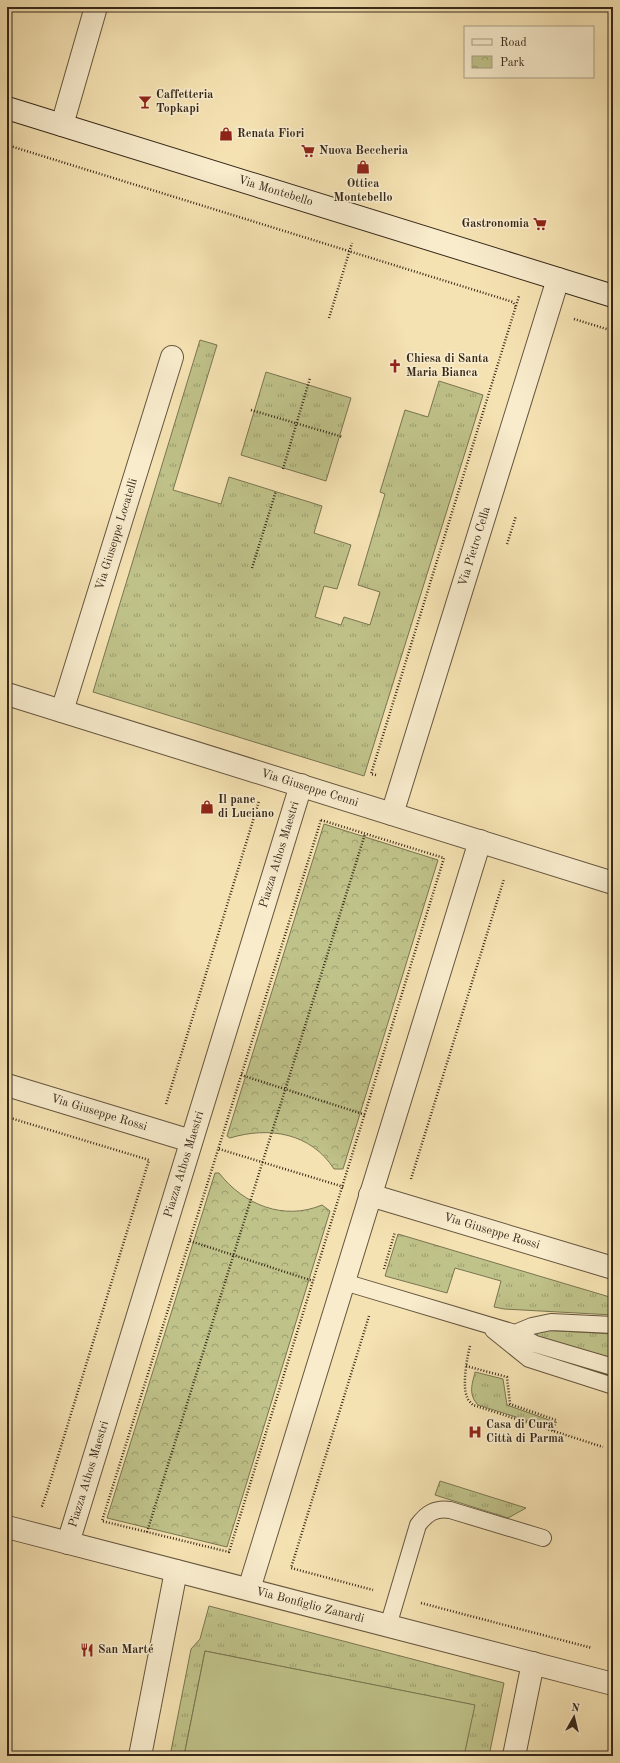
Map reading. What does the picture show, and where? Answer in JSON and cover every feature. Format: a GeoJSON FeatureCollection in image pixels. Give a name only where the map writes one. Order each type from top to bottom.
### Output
{"type":"FeatureCollection","features":[{"type":"Feature","properties":{"kind":"street"},"geometry":{"type":"LineString","coordinates":[[62,125],[96,7]]}},
{"type":"Feature","properties":{"kind":"street","name":"Via Montebello"},"geometry":{"type":"LineString","coordinates":[[7,108],[613,296]]}},
{"type":"Feature","properties":{"kind":"street","name":"Via Pietro Cella"},"geometry":{"type":"LineString","coordinates":[[392,814],[558,279]]}},
{"type":"Feature","properties":{"kind":"street","name":"Via Giuseppe Locatelli"},"geometry":{"type":"LineString","coordinates":[[62,711],[172,357]]}},
{"type":"Feature","properties":{"kind":"street","name":"Via Giuseppe Cenni"},"geometry":{"type":"LineString","coordinates":[[7,694],[613,883]]}},
{"type":"Feature","properties":{"kind":"street","name":"Piazza Athos Maestri"},"geometry":{"type":"LineString","coordinates":[[68,1543],[301,786]]}},
{"type":"Feature","properties":{"kind":"street"},"geometry":{"type":"LineString","coordinates":[[249,1589],[480,841]]}},
{"type":"Feature","properties":{"kind":"street","name":"Via Giuseppe Rossi"},"geometry":{"type":"LineString","coordinates":[[7,1085],[191,1141]]}},
{"type":"Feature","properties":{"kind":"street","name":"Via Giuseppe Rossi"},"geometry":{"type":"LineString","coordinates":[[370,1195],[613,1268]]}},
{"type":"Feature","properties":{"kind":"street","name":"Via Bonfiglio Zanardi"},"geometry":{"type":"LineString","coordinates":[[7,1527],[613,1684]]}},
{"type":"Feature","properties":{"kind":"street"},"geometry":{"type":"LineString","coordinates":[[140,1756],[176,1571]]}},
{"type":"Feature","properties":{"kind":"street"},"geometry":{"type":"LineString","coordinates":[[514,1756],[533,1663]]}},
{"type":"Feature","properties":{"kind":"lane"},"geometry":{"type":"LineString","coordinates":[[344,1282],[515,1333],[535,1344],[613,1367]]}},
{"type":"Feature","properties":{"kind":"lane"},"geometry":{"type":"LineString","coordinates":[[515,1333],[532,1326],[551,1322],[613,1325]]}},
{"type":"Feature","properties":{"kind":"lane"},"geometry":{"type":"LineString","coordinates":[[488,1325],[529,1359],[613,1386]]}},
{"type":"Feature","properties":{"kind":"lane"},"geometry":{"type":"LineString","coordinates":[[388,1626],[418,1525],[434,1510],[450,1510],[543,1538]]}},
{"type":"Feature","properties":{"kind":"path"},"geometry":{"type":"LineString","coordinates":[[7,145],[513,302],[516,307]]}},
{"type":"Feature","properties":{"kind":"path"},"geometry":{"type":"LineString","coordinates":[[329,318],[352,242]]}},
{"type":"Feature","properties":{"kind":"path"},"geometry":{"type":"LineString","coordinates":[[371,774],[520,296]]}},
{"type":"Feature","properties":{"kind":"path"},"geometry":{"type":"LineString","coordinates":[[283,468],[310,378]]}},
{"type":"Feature","properties":{"kind":"path"},"geometry":{"type":"LineString","coordinates":[[251,410],[343,437]]}},
{"type":"Feature","properties":{"kind":"path"},"geometry":{"type":"LineString","coordinates":[[252,568],[276,491]]}},
{"type":"Feature","properties":{"kind":"path"},"geometry":{"type":"LineString","coordinates":[[166,1105],[259,801],[252,798]]}},
{"type":"Feature","properties":{"kind":"path"},"geometry":{"type":"LineString","coordinates":[[138,1561],[147,1532],[233,1255],[262,1162],[284,1090],[365,834],[444,858],[229,1552],[147,1532],[102,1521],[316,837]]}},
{"type":"Feature","properties":{"kind":"path"},"geometry":{"type":"LineString","coordinates":[[418,1182],[410,1180],[505,876]]}},
{"type":"Feature","properties":{"kind":"path"},"geometry":{"type":"LineString","coordinates":[[181,1056],[393,1124]]}},
{"type":"Feature","properties":{"kind":"path"},"geometry":{"type":"LineString","coordinates":[[7,1117],[149,1160],[42,1506],[35,1504]]}},
{"type":"Feature","properties":{"kind":"path"},"geometry":{"type":"LineString","coordinates":[[191,1141],[370,1195]]}},
{"type":"Feature","properties":{"kind":"path"},"geometry":{"type":"LineString","coordinates":[[396,1230],[291,1568],[598,1649]]}},
{"type":"Feature","properties":{"kind":"path"},"geometry":{"type":"LineString","coordinates":[[190,1241],[313,1281]]}},
{"type":"Feature","properties":{"kind":"path"},"geometry":{"type":"LineString","coordinates":[[470,1346],[466,1366],[467,1397],[473,1405],[603,1447]]}},
{"type":"Feature","properties":{"kind":"path"},"geometry":{"type":"LineString","coordinates":[[466,1366],[507,1377],[510,1404],[556,1420],[553,1431]]}},
{"type":"Feature","properties":{"kind":"green space"},"geometry":{"type":"Polygon","coordinates":[[[200,340],[217,345],[173,490],[221,504],[229,477],[322,506],[314,533],[351,545],[337,589],[324,586],[315,617],[341,625],[344,617],[370,625],[380,592],[358,585],[385,494],[380,492],[405,410],[428,417],[439,381],[483,395],[364,776],[93,692],[200,340]]]}},
{"type":"Feature","properties":{"kind":"green space"},"geometry":{"type":"Polygon","coordinates":[[[266,372],[351,398],[326,481],[241,455],[266,372]]]}},
{"type":"Feature","properties":{"kind":"green space"},"geometry":{"type":"Polygon","coordinates":[[[324,824],[438,860],[343,1169],[334,1169],[325,1157],[314,1147],[301,1140],[288,1136],[274,1133],[259,1133],[245,1134],[230,1138],[227,1136],[324,824]]]}},
{"type":"Feature","properties":{"kind":"green space"},"geometry":{"type":"Polygon","coordinates":[[[215,1173],[219,1173],[240,1194],[266,1207],[293,1211],[308,1210],[322,1205],[330,1211],[227,1547],[107,1518],[215,1173]]]}},
{"type":"Feature","properties":{"kind":"green space"},"geometry":{"type":"Polygon","coordinates":[[[398,1234],[613,1298],[613,1315],[504,1309],[494,1307],[501,1281],[455,1268],[447,1293],[385,1276],[398,1234]]]}},
{"type":"Feature","properties":{"kind":"green space"},"geometry":{"type":"Polygon","coordinates":[[[537,1331],[613,1334],[613,1360],[537,1337],[537,1331]]]}},
{"type":"Feature","properties":{"kind":"green space"},"geometry":{"type":"Polygon","coordinates":[[[475,1372],[503,1379],[507,1405],[552,1421],[551,1428],[478,1405],[472,1393],[475,1372]]]}},
{"type":"Feature","properties":{"kind":"green space"},"geometry":{"type":"Polygon","coordinates":[[[440,1481],[526,1508],[508,1518],[435,1495],[440,1481]]]}},
{"type":"Feature","properties":{"kind":"green space"},"geometry":{"type":"Polygon","coordinates":[[[209,1606],[504,1683],[489,1756],[464,1756],[474,1705],[205,1651],[184,1756],[170,1756],[191,1649],[200,1639],[209,1606]]]}},
{"type":"Feature","properties":{"kind":"green space"},"geometry":{"type":"Polygon","coordinates":[[[205,1651],[475,1705],[464,1756],[184,1756],[205,1651]]]}},
{"type":"Feature","properties":{"kind":"place","name":"Caffetteria Topkapi"},"geometry":{"type":"Point","coordinates":[145,102]}},
{"type":"Feature","properties":{"kind":"place","name":"Renata Fiori"},"geometry":{"type":"Point","coordinates":[226,134]}},
{"type":"Feature","properties":{"kind":"place","name":"Nuova Beccheria"},"geometry":{"type":"Point","coordinates":[308,151]}},
{"type":"Feature","properties":{"kind":"place","name":"Ottica Montebello"},"geometry":{"type":"Point","coordinates":[363,167]}},
{"type":"Feature","properties":{"kind":"place","name":"Gastronomia"},"geometry":{"type":"Point","coordinates":[540,224]}},
{"type":"Feature","properties":{"kind":"place","name":"Chiesa di Santa Maria Bianca"},"geometry":{"type":"Point","coordinates":[395,366]}},
{"type":"Feature","properties":{"kind":"place","name":"Il pane di Luciano"},"geometry":{"type":"Point","coordinates":[207,807]}},
{"type":"Feature","properties":{"kind":"place","name":"Casa di Cura Città di Parma"},"geometry":{"type":"Point","coordinates":[475,1432]}},
{"type":"Feature","properties":{"kind":"place","name":"San Marté"},"geometry":{"type":"Point","coordinates":[87,1650]}}]}
